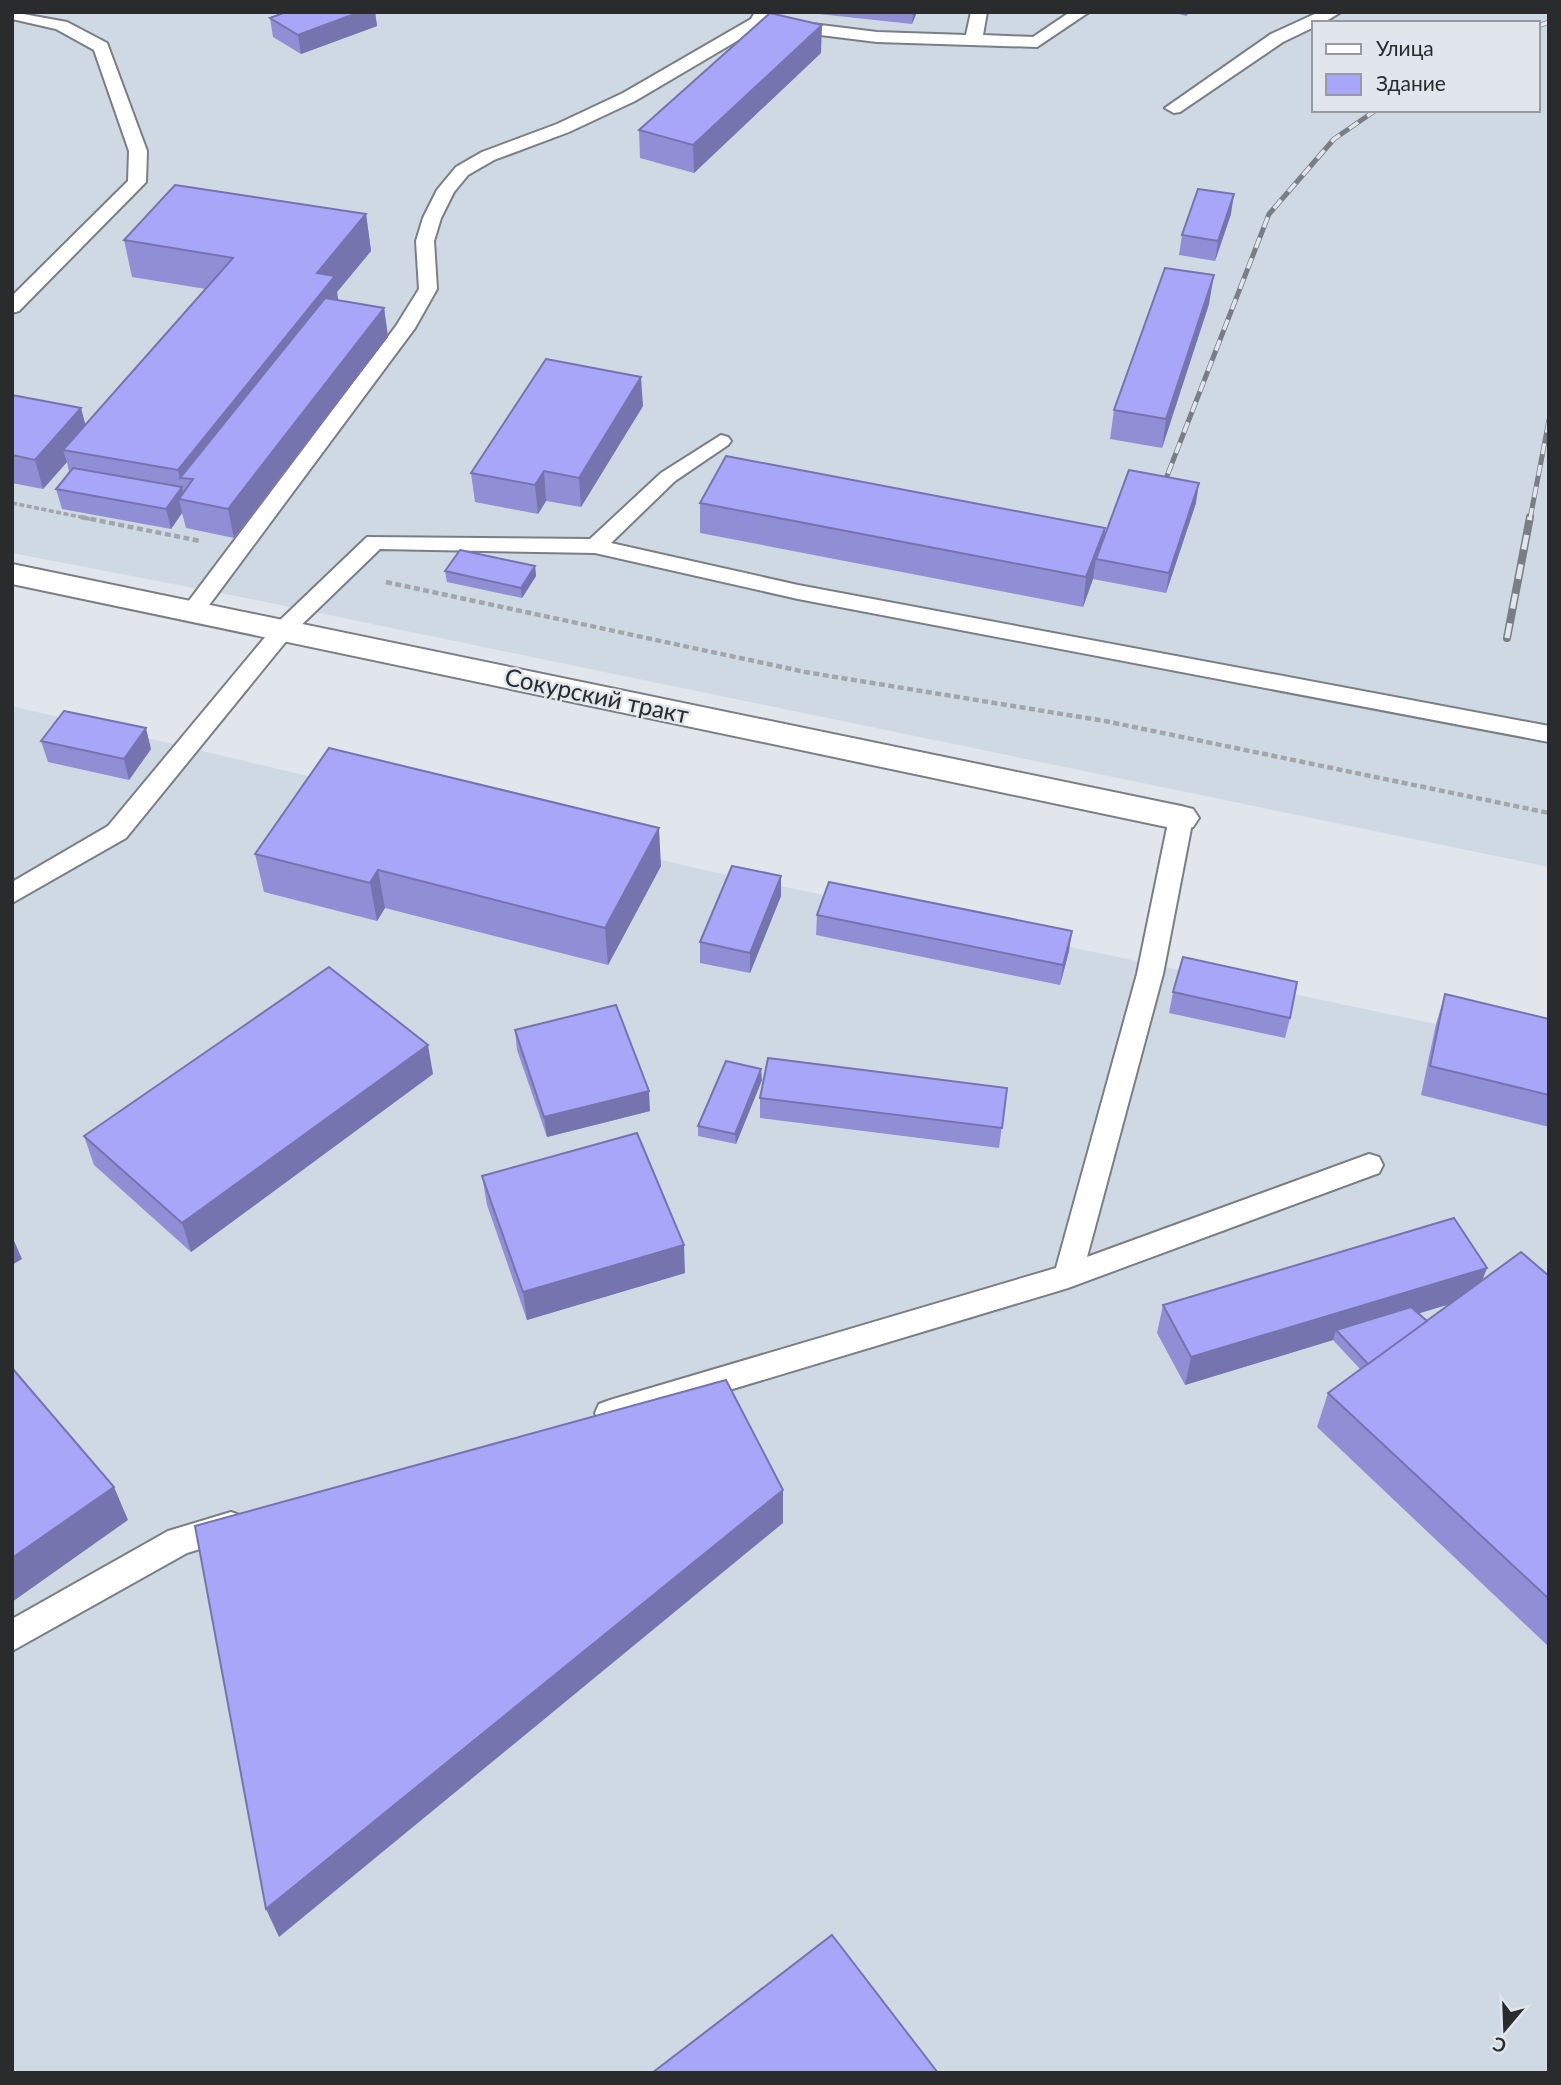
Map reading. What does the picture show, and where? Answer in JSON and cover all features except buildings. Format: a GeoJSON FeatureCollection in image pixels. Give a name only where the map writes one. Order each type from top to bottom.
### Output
{"type":"FeatureCollection","features":[{"type":"Feature","properties":{"kind":"street","name":"Сокурский тракт"},"geometry":{"type":"LineString","coordinates":[[12,574],[1181,818]]}},
{"type":"Feature","properties":{"kind":"lane"},"geometry":{"type":"LineString","coordinates":[[974,38],[979,12]]}},
{"type":"Feature","properties":{"kind":"lane"},"geometry":{"type":"LineString","coordinates":[[193,611],[405,328],[428,289],[425,241],[432,218],[446,190],[462,172],[488,156],[562,128],[629,97],[761,17],[877,37],[1037,42],[1081,12]]}},
{"type":"Feature","properties":{"kind":"lane"},"geometry":{"type":"LineString","coordinates":[[1314,21],[1333,12]]}},
{"type":"Feature","properties":{"kind":"lane"},"geometry":{"type":"LineString","coordinates":[[12,14],[61,25],[101,47],[138,150],[137,182],[12,307]]}},
{"type":"Feature","properties":{"kind":"lane"},"geometry":{"type":"LineString","coordinates":[[1174,107],[1277,38],[1312,22]]}},
{"type":"Feature","properties":{"kind":"lane"},"geometry":{"type":"LineString","coordinates":[[595,546],[668,477],[721,441]]}},
{"type":"Feature","properties":{"kind":"lane"},"geometry":{"type":"LineString","coordinates":[[12,894],[117,832],[284,629],[375,542],[595,546],[799,592],[1549,734]]}},
{"type":"Feature","properties":{"kind":"lane"},"geometry":{"type":"LineString","coordinates":[[1068,1276],[1150,974],[1181,818]]}},
{"type":"Feature","properties":{"kind":"lane"},"geometry":{"type":"LineString","coordinates":[[577,1423],[1068,1276],[1369,1165]]}},
{"type":"Feature","properties":{"kind":"lane"},"geometry":{"type":"LineString","coordinates":[[12,1636],[179,1541],[259,1518]]}},
{"type":"Feature","properties":{"kind":"path"},"geometry":{"type":"LineString","coordinates":[[12,503],[240,548]]}},
{"type":"Feature","properties":{"kind":"path"},"geometry":{"type":"LineString","coordinates":[[342,573],[805,673],[1105,721],[1549,813]]}},
{"type":"Feature","properties":{"kind":"shaded area"},"geometry":{"type":"Polygon","coordinates":[[[12,12],[1549,12],[1549,867],[256,600],[12,553],[12,12]]]}},
{"type":"Feature","properties":{"kind":"shaded area"},"geometry":{"type":"Polygon","coordinates":[[[12,706],[700,869],[1436,1024],[1549,1051],[1549,2073],[12,2073],[12,706]]]}},
{"type":"Feature","properties":{"kind":"railway"},"geometry":{"type":"LineString","coordinates":[[1540,25],[1549,22]]}},
{"type":"Feature","properties":{"kind":"railway"},"geometry":{"type":"LineString","coordinates":[[1160,494],[1269,214],[1334,139],[1373,112]]}},
{"type":"Feature","properties":{"kind":"railway"},"geometry":{"type":"LineString","coordinates":[[1530,519],[1549,420]]}},
{"type":"Feature","properties":{"kind":"railway"},"geometry":{"type":"LineString","coordinates":[[1507,638],[1530,517]]}}]}
